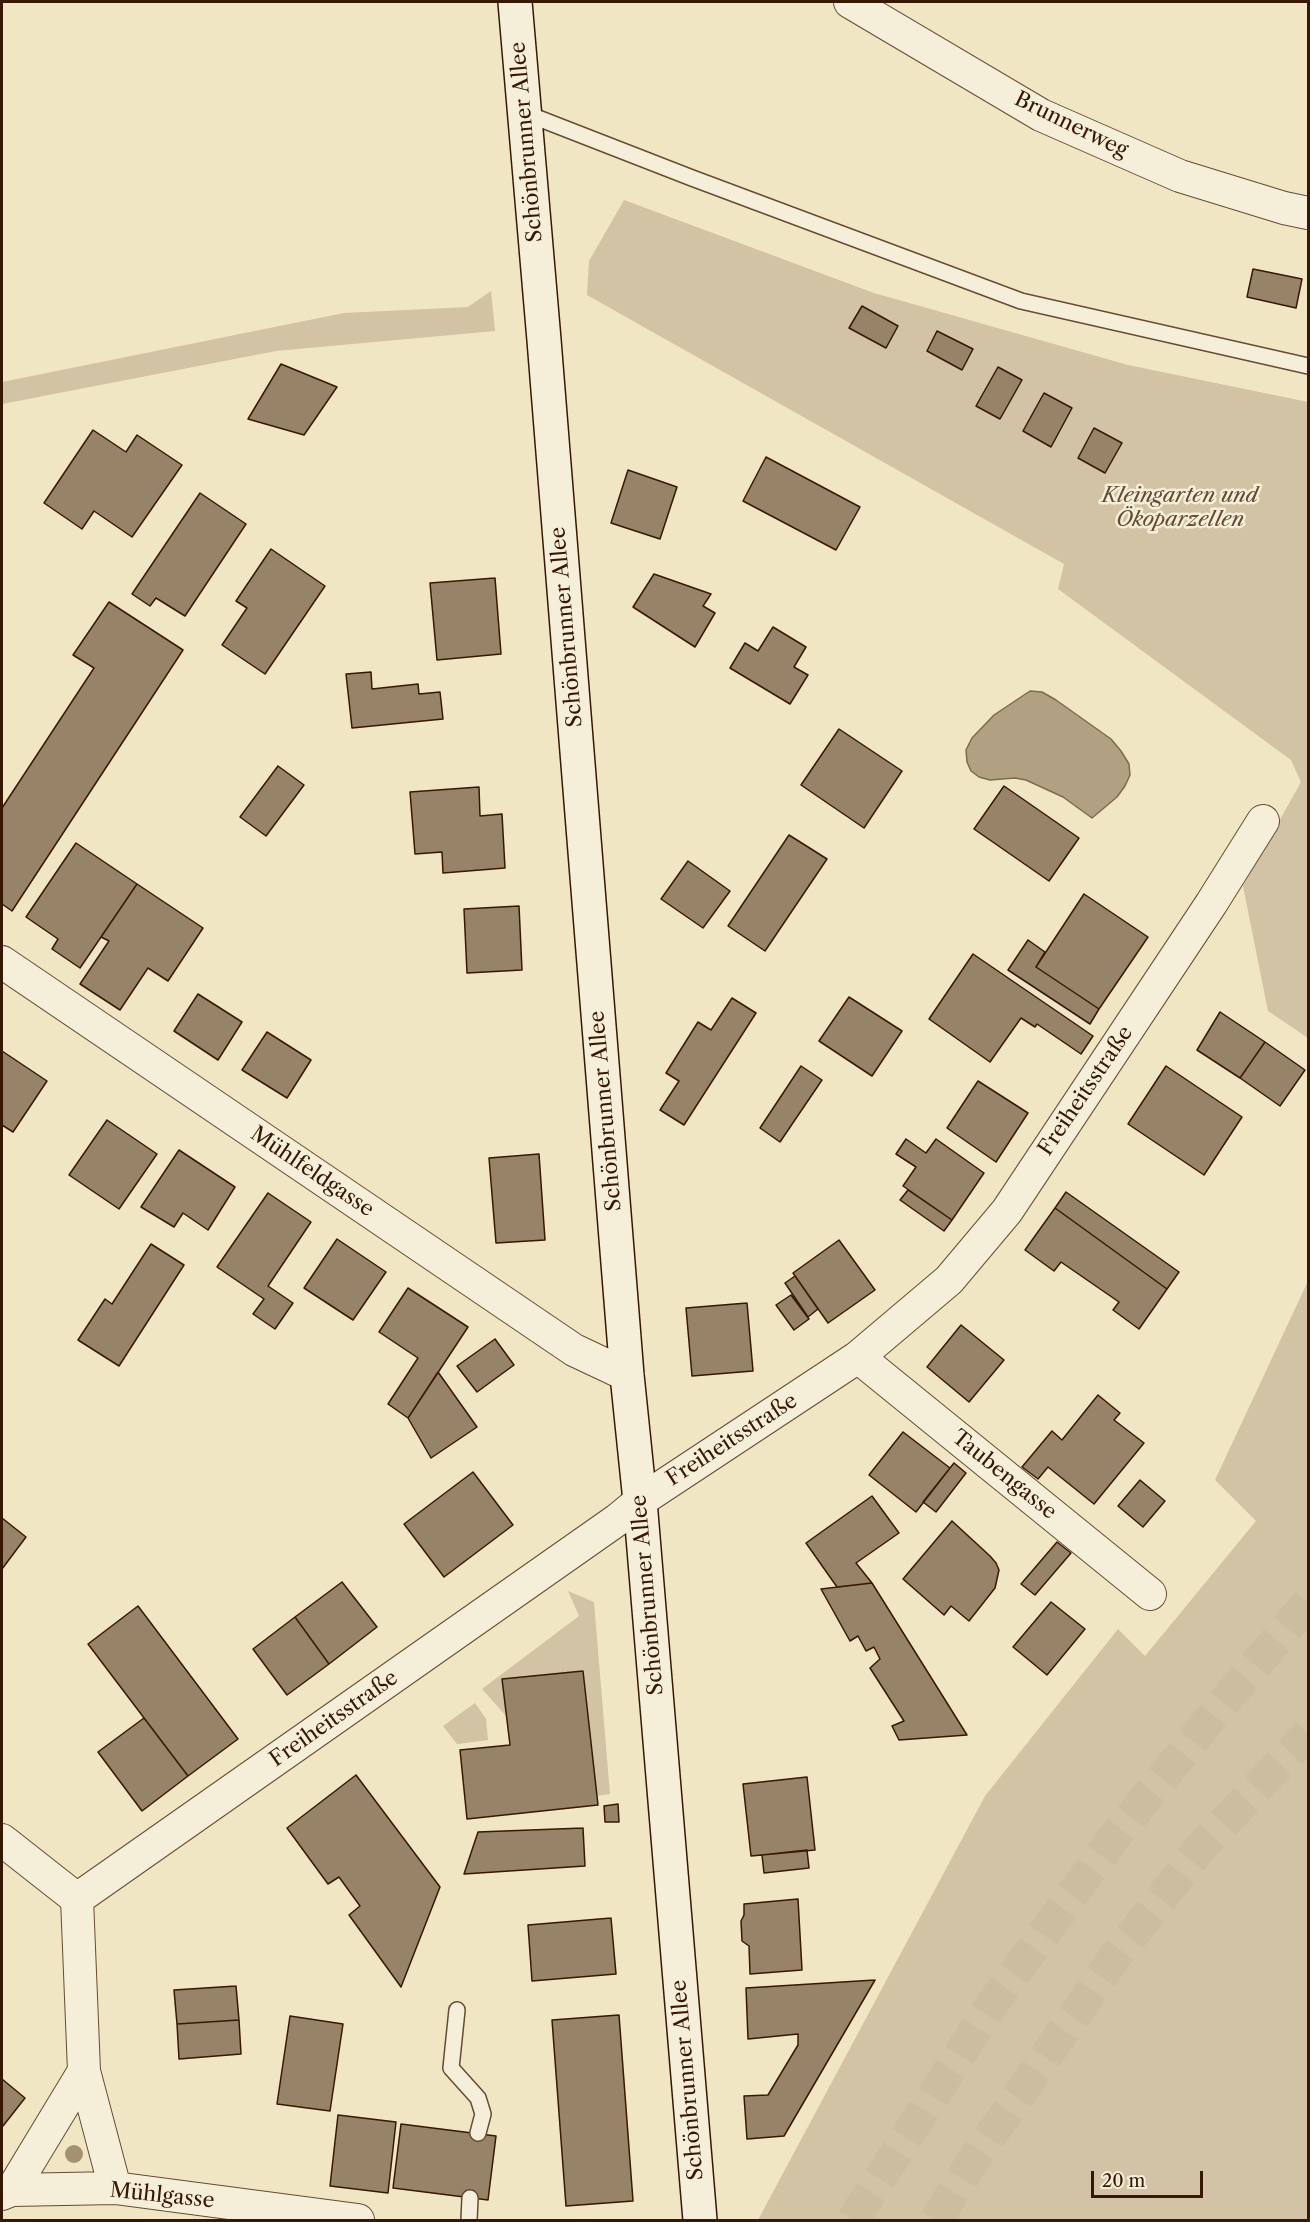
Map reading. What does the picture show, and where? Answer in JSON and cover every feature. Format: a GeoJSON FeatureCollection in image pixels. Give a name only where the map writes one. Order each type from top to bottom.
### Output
{"type":"FeatureCollection","features":[{"type":"Feature","properties":{"kind":"main road","name":"Schönbrunner Allee"},"geometry":{"type":"LineString","coordinates":[[515,2],[627,1375],[640,1501],[700,2220]]}},
{"type":"Feature","properties":{"kind":"street","name":"Brunnerweg"},"geometry":{"type":"LineString","coordinates":[[850,2],[1041,115],[1180,176],[1284,208],[1308,213]]}},
{"type":"Feature","properties":{"kind":"street","name":"Freiheitsstraße"},"geometry":{"type":"LineString","coordinates":[[77,1899],[617,1520],[640,1501],[858,1357],[950,1280],[1007,1211],[1211,904],[1263,820]]}},
{"type":"Feature","properties":{"kind":"street","name":"Mühlfeldgasse"},"geometry":{"type":"LineString","coordinates":[[2,963],[574,1350],[627,1375]]}},
{"type":"Feature","properties":{"kind":"street","name":"Taubengasse"},"geometry":{"type":"LineString","coordinates":[[858,1357],[1150,1594]]}},
{"type":"Feature","properties":{"kind":"street"},"geometry":{"type":"LineString","coordinates":[[2,1840],[77,1899],[84,2071],[115,2188]]}},
{"type":"Feature","properties":{"kind":"street"},"geometry":{"type":"LineString","coordinates":[[7,2192],[84,2071]]}},
{"type":"Feature","properties":{"kind":"street","name":"Mühlgasse"},"geometry":{"type":"LineString","coordinates":[[7,2192],[115,2188],[358,2220]]}},
{"type":"Feature","properties":{"kind":"lane"},"geometry":{"type":"LineString","coordinates":[[525,113],[1021,301],[1308,366]]}},
{"type":"Feature","properties":{"kind":"lane"},"geometry":{"type":"LineString","coordinates":[[457,2010],[451,2068],[478,2098],[483,2114],[478,2133]]}},
{"type":"Feature","properties":{"kind":"lane"},"geometry":{"type":"LineString","coordinates":[[469,2220],[470,2198]]}},
{"type":"Feature","properties":{"kind":"green space","name":"Kleingarten und Ökoparzellen"},"geometry":{"type":"Polygon","coordinates":[[[624,200],[874,293],[1128,365],[1308,402],[1308,1038],[1268,1011],[1243,886],[1301,782],[1291,760],[1058,589],[1064,564],[587,295],[589,261],[624,200]]]}},
{"type":"Feature","properties":{"kind":"green space"},"geometry":{"type":"Polygon","coordinates":[[[491,291],[495,331],[276,351],[2,404],[2,382],[344,313],[468,307],[491,291]]]}},
{"type":"Feature","properties":{"kind":"green space"},"geometry":{"type":"Polygon","coordinates":[[[1308,1281],[1308,2220],[758,2220],[985,1796],[1118,1629],[1145,1656],[1256,1521],[1215,1480],[1308,1281]]]}},
{"type":"Feature","properties":{"kind":"green space"},"geometry":{"type":"Polygon","coordinates":[[[568,1591],[594,1602],[610,1794],[597,1796],[583,1671],[503,1679],[506,1716],[482,1689],[579,1616],[568,1591]]]}},
{"type":"Feature","properties":{"kind":"green space"},"geometry":{"type":"Polygon","coordinates":[[[475,1703],[486,1719],[488,1740],[457,1744],[443,1726],[475,1703]]]}},
{"type":"Feature","properties":{"kind":"shaded area"},"geometry":{"type":"Polygon","coordinates":[[[1030,691],[1042,692],[1056,700],[1111,739],[1129,764],[1130,775],[1125,786],[1117,797],[1092,818],[1063,797],[1026,780],[1015,778],[990,780],[979,777],[971,771],[967,762],[966,750],[972,738],[994,715],[1030,691]]]}},
{"type":"Feature","properties":{"kind":"building"},"geometry":{"type":"Polygon","coordinates":[[[1253,269],[1302,279],[1296,308],[1247,297],[1253,269]]]}},
{"type":"Feature","properties":{"kind":"building"},"geometry":{"type":"Polygon","coordinates":[[[862,306],[898,326],[886,348],[849,328],[862,306]]]}},
{"type":"Feature","properties":{"kind":"building"},"geometry":{"type":"Polygon","coordinates":[[[937,331],[973,349],[962,370],[927,351],[937,331]]]}},
{"type":"Feature","properties":{"kind":"building"},"geometry":{"type":"Polygon","coordinates":[[[281,364],[337,387],[304,435],[248,419],[281,364]]]}},
{"type":"Feature","properties":{"kind":"building"},"geometry":{"type":"Polygon","coordinates":[[[998,367],[1022,380],[1000,419],[976,406],[998,367]]]}},
{"type":"Feature","properties":{"kind":"building"},"geometry":{"type":"Polygon","coordinates":[[[1044,393],[1072,408],[1051,447],[1023,431],[1044,393]]]}},
{"type":"Feature","properties":{"kind":"building"},"geometry":{"type":"Polygon","coordinates":[[[1094,428],[1122,443],[1105,473],[1078,458],[1094,428]]]}},
{"type":"Feature","properties":{"kind":"building"},"geometry":{"type":"Polygon","coordinates":[[[93,430],[126,452],[137,435],[182,465],[132,537],[94,511],[82,529],[44,503],[93,430]]]}},
{"type":"Feature","properties":{"kind":"building"},"geometry":{"type":"Polygon","coordinates":[[[766,457],[860,507],[836,550],[743,501],[766,457]]]}},
{"type":"Feature","properties":{"kind":"building"},"geometry":{"type":"Polygon","coordinates":[[[628,470],[677,487],[660,539],[611,523],[628,470]]]}},
{"type":"Feature","properties":{"kind":"building"},"geometry":{"type":"Polygon","coordinates":[[[200,493],[246,524],[185,616],[156,598],[150,606],[132,594],[200,493]]]}},
{"type":"Feature","properties":{"kind":"building"},"geometry":{"type":"Polygon","coordinates":[[[271,549],[325,586],[265,674],[222,645],[247,608],[236,601],[271,549]]]}},
{"type":"Feature","properties":{"kind":"building"},"geometry":{"type":"Polygon","coordinates":[[[654,574],[711,594],[703,606],[715,613],[695,647],[633,607],[654,574]]]}},
{"type":"Feature","properties":{"kind":"building"},"geometry":{"type":"Polygon","coordinates":[[[495,578],[501,654],[437,660],[430,583],[495,578]]]}},
{"type":"Feature","properties":{"kind":"building"},"geometry":{"type":"Polygon","coordinates":[[[109,602],[183,650],[12,911],[2,904],[2,808],[94,668],[73,655],[109,602]]]}},
{"type":"Feature","properties":{"kind":"building"},"geometry":{"type":"Polygon","coordinates":[[[773,627],[806,647],[794,667],[808,675],[790,704],[730,668],[745,643],[758,651],[773,627]]]}},
{"type":"Feature","properties":{"kind":"building"},"geometry":{"type":"Polygon","coordinates":[[[371,672],[372,689],[418,684],[419,694],[440,692],[443,719],[352,728],[346,674],[371,672]]]}},
{"type":"Feature","properties":{"kind":"building"},"geometry":{"type":"Polygon","coordinates":[[[839,729],[902,771],[864,828],[801,785],[839,729]]]}},
{"type":"Feature","properties":{"kind":"building"},"geometry":{"type":"Polygon","coordinates":[[[278,766],[304,785],[266,836],[240,817],[278,766]]]}},
{"type":"Feature","properties":{"kind":"building"},"geometry":{"type":"Polygon","coordinates":[[[1004,786],[1079,838],[1049,881],[974,829],[1004,786]]]}},
{"type":"Feature","properties":{"kind":"building"},"geometry":{"type":"Polygon","coordinates":[[[479,787],[480,816],[502,814],[505,868],[443,873],[442,852],[415,854],[410,792],[479,787]]]}},
{"type":"Feature","properties":{"kind":"building"},"geometry":{"type":"Polygon","coordinates":[[[789,835],[827,859],[765,951],[728,926],[789,835]]]}},
{"type":"Feature","properties":{"kind":"building"},"geometry":{"type":"Polygon","coordinates":[[[76,843],[137,884],[80,968],[52,949],[58,939],[26,917],[76,843]]]}},
{"type":"Feature","properties":{"kind":"building"},"geometry":{"type":"Polygon","coordinates":[[[688,861],[730,891],[703,928],[661,899],[688,861]]]}},
{"type":"Feature","properties":{"kind":"building"},"geometry":{"type":"Polygon","coordinates":[[[137,884],[203,928],[168,981],[148,968],[120,1010],[80,984],[109,941],[101,937],[137,884]]]}},
{"type":"Feature","properties":{"kind":"building"},"geometry":{"type":"Polygon","coordinates":[[[1084,894],[1148,937],[1099,1009],[1036,967],[1084,894]]]}},
{"type":"Feature","properties":{"kind":"building"},"geometry":{"type":"Polygon","coordinates":[[[519,906],[522,970],[467,973],[464,909],[519,906]]]}},
{"type":"Feature","properties":{"kind":"building"},"geometry":{"type":"Polygon","coordinates":[[[1028,940],[1045,952],[1036,967],[1099,1009],[1090,1024],[1008,970],[1028,940]]]}},
{"type":"Feature","properties":{"kind":"building"},"geometry":{"type":"Polygon","coordinates":[[[973,954],[1093,1036],[1081,1054],[1037,1024],[1035,1027],[1021,1018],[990,1062],[929,1019],[973,954]]]}},
{"type":"Feature","properties":{"kind":"building"},"geometry":{"type":"Polygon","coordinates":[[[198,994],[242,1022],[218,1060],[174,1031],[198,994]]]}},
{"type":"Feature","properties":{"kind":"building"},"geometry":{"type":"Polygon","coordinates":[[[849,997],[902,1031],[872,1076],[819,1041],[849,997]]]}},
{"type":"Feature","properties":{"kind":"building"},"geometry":{"type":"Polygon","coordinates":[[[732,998],[756,1013],[684,1125],[660,1110],[679,1081],[666,1073],[698,1022],[711,1030],[732,998]]]}},
{"type":"Feature","properties":{"kind":"building"},"geometry":{"type":"Polygon","coordinates":[[[1220,1012],[1265,1042],[1240,1078],[1197,1050],[1220,1012]]]}},
{"type":"Feature","properties":{"kind":"building"},"geometry":{"type":"Polygon","coordinates":[[[267,1032],[311,1060],[287,1098],[242,1070],[267,1032]]]}},
{"type":"Feature","properties":{"kind":"building"},"geometry":{"type":"Polygon","coordinates":[[[1265,1042],[1305,1070],[1280,1106],[1240,1078],[1265,1042]]]}},
{"type":"Feature","properties":{"kind":"building"},"geometry":{"type":"Polygon","coordinates":[[[2,1051],[47,1081],[13,1132],[2,1125],[2,1051]]]}},
{"type":"Feature","properties":{"kind":"building"},"geometry":{"type":"Polygon","coordinates":[[[801,1066],[822,1080],[780,1142],[760,1128],[801,1066]]]}},
{"type":"Feature","properties":{"kind":"building"},"geometry":{"type":"Polygon","coordinates":[[[1166,1066],[1242,1117],[1204,1175],[1128,1124],[1166,1066]]]}},
{"type":"Feature","properties":{"kind":"building"},"geometry":{"type":"Polygon","coordinates":[[[978,1081],[1028,1113],[996,1162],[947,1128],[978,1081]]]}},
{"type":"Feature","properties":{"kind":"building"},"geometry":{"type":"Polygon","coordinates":[[[107,1120],[157,1154],[119,1209],[69,1175],[107,1120]]]}},
{"type":"Feature","properties":{"kind":"building"},"geometry":{"type":"Polygon","coordinates":[[[906,1139],[926,1153],[936,1139],[984,1173],[952,1220],[903,1186],[916,1167],[896,1154],[906,1139]]]}},
{"type":"Feature","properties":{"kind":"building"},"geometry":{"type":"Polygon","coordinates":[[[179,1150],[235,1187],[208,1230],[183,1213],[174,1227],[141,1207],[179,1150]]]}},
{"type":"Feature","properties":{"kind":"building"},"geometry":{"type":"Polygon","coordinates":[[[539,1154],[545,1240],[496,1243],[489,1158],[539,1154]]]}},
{"type":"Feature","properties":{"kind":"building"},"geometry":{"type":"Polygon","coordinates":[[[908,1190],[952,1220],[944,1231],[900,1200],[908,1190]]]}},
{"type":"Feature","properties":{"kind":"building"},"geometry":{"type":"Polygon","coordinates":[[[1066,1192],[1179,1272],[1167,1289],[1055,1208],[1066,1192]]]}},
{"type":"Feature","properties":{"kind":"building"},"geometry":{"type":"Polygon","coordinates":[[[268,1193],[311,1222],[268,1286],[293,1303],[275,1329],[253,1314],[264,1299],[217,1267],[268,1193]]]}},
{"type":"Feature","properties":{"kind":"building"},"geometry":{"type":"Polygon","coordinates":[[[1055,1208],[1167,1289],[1139,1329],[1113,1310],[1119,1302],[1061,1262],[1054,1271],[1025,1250],[1055,1208]]]}},
{"type":"Feature","properties":{"kind":"building"},"geometry":{"type":"Polygon","coordinates":[[[337,1239],[386,1272],[353,1320],[304,1288],[337,1239]]]}},
{"type":"Feature","properties":{"kind":"building"},"geometry":{"type":"Polygon","coordinates":[[[839,1240],[875,1290],[828,1323],[793,1273],[839,1240]]]}},
{"type":"Feature","properties":{"kind":"building"},"geometry":{"type":"Polygon","coordinates":[[[151,1244],[184,1265],[119,1366],[78,1340],[105,1299],[112,1304],[151,1244]]]}},
{"type":"Feature","properties":{"kind":"building"},"geometry":{"type":"Polygon","coordinates":[[[795,1276],[818,1309],[808,1317],[785,1283],[795,1276]]]}},
{"type":"Feature","properties":{"kind":"building"},"geometry":{"type":"Polygon","coordinates":[[[408,1288],[468,1327],[408,1418],[388,1404],[418,1358],[379,1332],[408,1288]]]}},
{"type":"Feature","properties":{"kind":"building"},"geometry":{"type":"Polygon","coordinates":[[[791,1295],[809,1319],[794,1330],[776,1305],[791,1295]]]}},
{"type":"Feature","properties":{"kind":"building"},"geometry":{"type":"Polygon","coordinates":[[[747,1303],[753,1371],[692,1376],[686,1308],[747,1303]]]}},
{"type":"Feature","properties":{"kind":"building"},"geometry":{"type":"Polygon","coordinates":[[[961,1325],[1004,1360],[969,1402],[927,1367],[961,1325]]]}},
{"type":"Feature","properties":{"kind":"building"},"geometry":{"type":"Polygon","coordinates":[[[495,1339],[514,1365],[477,1392],[457,1366],[495,1339]]]}},
{"type":"Feature","properties":{"kind":"building"},"geometry":{"type":"Polygon","coordinates":[[[438,1372],[477,1427],[431,1458],[408,1418],[438,1372]]]}},
{"type":"Feature","properties":{"kind":"building"},"geometry":{"type":"Polygon","coordinates":[[[1098,1395],[1120,1413],[1114,1420],[1144,1443],[1094,1504],[1048,1467],[1038,1479],[1022,1467],[1052,1431],[1062,1440],[1098,1395]]]}},
{"type":"Feature","properties":{"kind":"building"},"geometry":{"type":"Polygon","coordinates":[[[903,1432],[950,1468],[916,1512],[869,1475],[903,1432]]]}},
{"type":"Feature","properties":{"kind":"building"},"geometry":{"type":"Polygon","coordinates":[[[954,1463],[966,1473],[936,1512],[923,1502],[954,1463]]]}},
{"type":"Feature","properties":{"kind":"building"},"geometry":{"type":"Polygon","coordinates":[[[473,1472],[513,1525],[444,1577],[404,1524],[473,1472]]]}},
{"type":"Feature","properties":{"kind":"building"},"geometry":{"type":"Polygon","coordinates":[[[1140,1480],[1165,1501],[1143,1527],[1118,1506],[1140,1480]]]}},
{"type":"Feature","properties":{"kind":"building"},"geometry":{"type":"Polygon","coordinates":[[[872,1496],[899,1533],[856,1563],[872,1583],[837,1587],[806,1543],[872,1496]]]}},
{"type":"Feature","properties":{"kind":"building"},"geometry":{"type":"Polygon","coordinates":[[[2,1518],[26,1537],[2,1569],[2,1518]]]}},
{"type":"Feature","properties":{"kind":"building"},"geometry":{"type":"Polygon","coordinates":[[[952,1521],[990,1556],[999,1570],[995,1588],[969,1621],[951,1606],[944,1615],[903,1579],[952,1521]]]}},
{"type":"Feature","properties":{"kind":"building"},"geometry":{"type":"Polygon","coordinates":[[[1057,1542],[1071,1553],[1035,1595],[1021,1584],[1057,1542]]]}},
{"type":"Feature","properties":{"kind":"building"},"geometry":{"type":"Polygon","coordinates":[[[342,1582],[377,1627],[329,1664],[295,1617],[342,1582]]]}},
{"type":"Feature","properties":{"kind":"building"},"geometry":{"type":"Polygon","coordinates":[[[872,1583],[967,1735],[899,1740],[892,1726],[904,1721],[870,1668],[880,1659],[874,1647],[866,1651],[858,1636],[850,1641],[821,1589],[872,1583]]]}},
{"type":"Feature","properties":{"kind":"building"},"geometry":{"type":"Polygon","coordinates":[[[1051,1602],[1085,1629],[1047,1675],[1013,1647],[1051,1602]]]}},
{"type":"Feature","properties":{"kind":"building"},"geometry":{"type":"Polygon","coordinates":[[[138,1606],[238,1739],[188,1776],[88,1644],[138,1606]]]}},
{"type":"Feature","properties":{"kind":"building"},"geometry":{"type":"Polygon","coordinates":[[[295,1617],[329,1664],[287,1695],[253,1649],[295,1617]]]}},
{"type":"Feature","properties":{"kind":"building"},"geometry":{"type":"Polygon","coordinates":[[[583,1671],[598,1805],[467,1819],[460,1750],[510,1745],[502,1679],[583,1671]]]}},
{"type":"Feature","properties":{"kind":"building"},"geometry":{"type":"Polygon","coordinates":[[[144,1718],[188,1776],[142,1811],[98,1752],[144,1718]]]}},
{"type":"Feature","properties":{"kind":"building"},"geometry":{"type":"Polygon","coordinates":[[[356,1775],[440,1887],[401,1987],[349,1915],[360,1906],[339,1877],[328,1884],[287,1828],[356,1775]]]}},
{"type":"Feature","properties":{"kind":"building"},"geometry":{"type":"Polygon","coordinates":[[[807,1777],[815,1850],[751,1856],[743,1784],[807,1777]]]}},
{"type":"Feature","properties":{"kind":"building"},"geometry":{"type":"Polygon","coordinates":[[[618,1804],[619,1822],[605,1822],[604,1806],[618,1804]]]}},
{"type":"Feature","properties":{"kind":"building"},"geometry":{"type":"Polygon","coordinates":[[[583,1828],[585,1866],[464,1874],[478,1832],[583,1828]]]}},
{"type":"Feature","properties":{"kind":"building"},"geometry":{"type":"Polygon","coordinates":[[[807,1850],[809,1868],[764,1873],[762,1855],[807,1850]]]}},
{"type":"Feature","properties":{"kind":"building"},"geometry":{"type":"Polygon","coordinates":[[[798,1899],[802,1970],[750,1974],[749,1946],[742,1941],[741,1921],[744,1915],[744,1904],[798,1899]]]}},
{"type":"Feature","properties":{"kind":"building"},"geometry":{"type":"Polygon","coordinates":[[[611,1918],[616,1974],[532,1981],[528,1925],[611,1918]]]}},
{"type":"Feature","properties":{"kind":"building"},"geometry":{"type":"Polygon","coordinates":[[[875,1980],[784,2136],[747,2139],[744,2096],[768,2095],[798,2045],[798,2034],[748,2039],[746,1988],[875,1980]]]}},
{"type":"Feature","properties":{"kind":"building"},"geometry":{"type":"Polygon","coordinates":[[[236,1986],[239,2020],[177,2024],[174,1990],[236,1986]]]}},
{"type":"Feature","properties":{"kind":"building"},"geometry":{"type":"Polygon","coordinates":[[[619,2015],[633,2201],[566,2206],[552,2020],[619,2015]]]}},
{"type":"Feature","properties":{"kind":"building"},"geometry":{"type":"Polygon","coordinates":[[[290,2016],[343,2024],[330,2111],[277,2104],[290,2016]]]}},
{"type":"Feature","properties":{"kind":"building"},"geometry":{"type":"Polygon","coordinates":[[[239,2020],[241,2054],[179,2059],[177,2024],[239,2020]]]}},
{"type":"Feature","properties":{"kind":"building"},"geometry":{"type":"Polygon","coordinates":[[[2,2079],[25,2098],[3,2126],[2,2125],[2,2079]]]}},
{"type":"Feature","properties":{"kind":"building"},"geometry":{"type":"Polygon","coordinates":[[[338,2115],[396,2122],[388,2193],[330,2186],[338,2115]]]}},
{"type":"Feature","properties":{"kind":"building"},"geometry":{"type":"Polygon","coordinates":[[[401,2124],[496,2136],[488,2200],[393,2188],[401,2124]]]}},
{"type":"Feature","properties":{"kind":"tunnel"},"geometry":{"type":"LineString","coordinates":[[853,2220],[993,2003],[1113,1839],[1308,1603]]}},
{"type":"Feature","properties":{"kind":"tunnel"},"geometry":{"type":"LineString","coordinates":[[936,2220],[973,2161],[1115,1957],[1203,1845],[1308,1734]]}}]}
